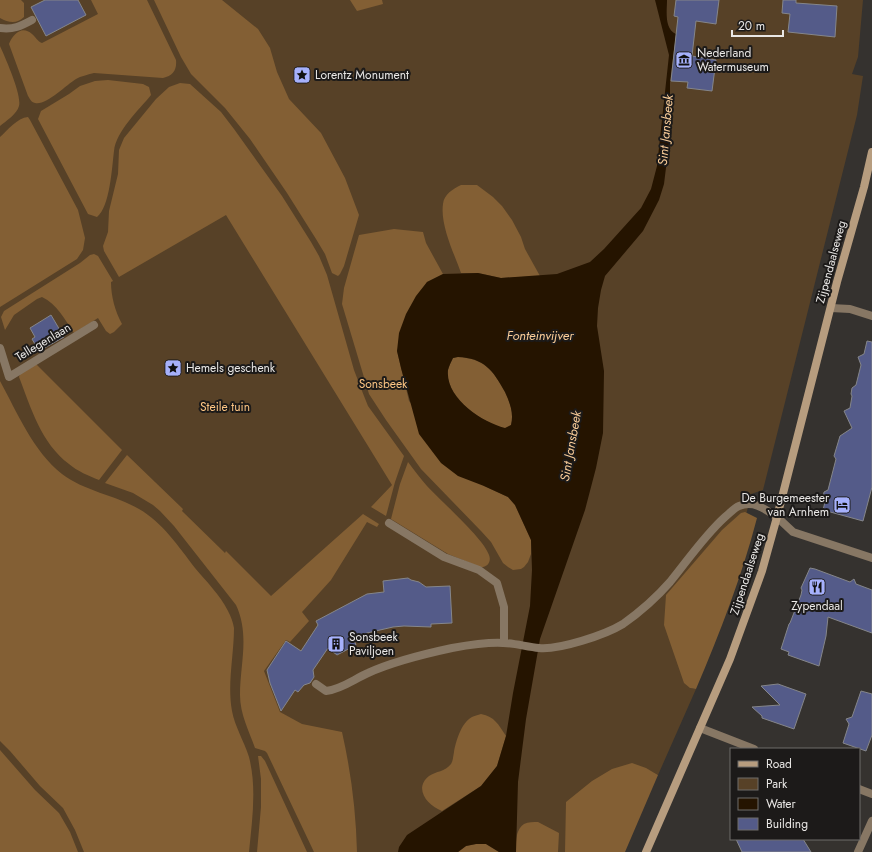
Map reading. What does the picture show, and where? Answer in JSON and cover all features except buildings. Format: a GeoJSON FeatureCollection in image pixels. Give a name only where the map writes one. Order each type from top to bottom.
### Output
{"type":"FeatureCollection","features":[{"type":"Feature","properties":{"kind":"main road","name":"Zijpendaalseweg"},"geometry":{"type":"LineString","coordinates":[[646,852],[730,659],[747,616],[762,571],[872,152]]}},
{"type":"Feature","properties":{"kind":"street"},"geometry":{"type":"LineString","coordinates":[[0,28],[17,28],[32,20]]}},
{"type":"Feature","properties":{"kind":"street"},"geometry":{"type":"LineString","coordinates":[[831,308],[850,309],[872,316]]}},
{"type":"Feature","properties":{"kind":"street","name":"Tellegenlaan"},"geometry":{"type":"LineString","coordinates":[[0,348],[9,377],[94,325]]}},
{"type":"Feature","properties":{"kind":"street"},"geometry":{"type":"LineString","coordinates":[[316,684],[326,691],[334,690],[367,673],[389,665],[420,656],[473,645],[504,643],[540,648],[556,647],[603,633],[632,618],[654,598],[670,582],[716,525],[738,506],[752,504],[762,506],[794,532],[872,558]]}},
{"type":"Feature","properties":{"kind":"street"},"geometry":{"type":"LineString","coordinates":[[389,523],[444,557],[480,570],[497,582],[504,607],[504,643]]}},
{"type":"Feature","properties":{"kind":"street"},"geometry":{"type":"LineString","coordinates":[[700,728],[751,748]]}},
{"type":"Feature","properties":{"kind":"street"},"geometry":{"type":"LineString","coordinates":[[860,789],[872,794]]}},
{"type":"Feature","properties":{"kind":"street"},"geometry":{"type":"LineString","coordinates":[[858,852],[872,821]]}},
{"type":"Feature","properties":{"kind":"green space","name":"Sonsbeek"},"geometry":{"type":"Polygon","coordinates":[[[0,0],[863,0],[858,57],[852,74],[863,76],[857,115],[763,490],[751,494],[728,592],[690,688],[696,689],[658,775],[649,770],[615,852],[0,852],[0,0]]]}},
{"type":"Feature","properties":{"kind":"green space"},"geometry":{"type":"Polygon","coordinates":[[[0,0],[21,0],[24,3],[24,17],[16,22],[7,21],[0,18],[0,0]]]}},
{"type":"Feature","properties":{"kind":"green space"},"geometry":{"type":"Polygon","coordinates":[[[91,0],[147,0],[176,60],[174,72],[163,78],[94,73],[76,79],[45,101],[40,103],[32,102],[28,96],[9,44],[11,40],[15,34],[25,30],[42,43],[98,14],[91,0]]]}},
{"type":"Feature","properties":{"kind":"green space"},"geometry":{"type":"Polygon","coordinates":[[[154,0],[222,0],[258,29],[270,48],[277,72],[289,99],[321,133],[345,178],[359,215],[344,266],[338,276],[332,273],[325,254],[316,239],[250,139],[225,108],[191,74],[181,57],[154,0]]]}},
{"type":"Feature","properties":{"kind":"green space"},"geometry":{"type":"Polygon","coordinates":[[[350,0],[382,0],[383,4],[357,11],[350,0]]]}},
{"type":"Feature","properties":{"kind":"green space"},"geometry":{"type":"Polygon","coordinates":[[[0,46],[18,94],[19,106],[16,112],[0,126],[0,46]]]}},
{"type":"Feature","properties":{"kind":"green space"},"geometry":{"type":"Polygon","coordinates":[[[108,80],[143,84],[149,87],[151,95],[123,128],[119,136],[114,151],[108,196],[105,205],[97,217],[88,214],[38,119],[41,111],[80,86],[95,81],[108,80]]]}},
{"type":"Feature","properties":{"kind":"green space"},"geometry":{"type":"Polygon","coordinates":[[[180,83],[190,84],[221,112],[282,196],[319,256],[327,275],[354,370],[368,406],[404,456],[386,516],[371,507],[392,485],[226,215],[119,277],[104,251],[103,246],[108,232],[109,211],[118,174],[119,150],[124,138],[156,99],[169,87],[180,83]]]}},
{"type":"Feature","properties":{"kind":"green space"},"geometry":{"type":"Polygon","coordinates":[[[28,117],[78,210],[85,238],[83,250],[77,259],[0,307],[0,137],[16,122],[28,117]]]}},
{"type":"Feature","properties":{"kind":"green space"},"geometry":{"type":"Polygon","coordinates":[[[461,185],[477,185],[502,206],[512,220],[521,237],[525,249],[540,276],[501,278],[478,273],[461,273],[448,239],[444,221],[443,204],[445,197],[452,190],[461,185]]]}},
{"type":"Feature","properties":{"kind":"green space"},"geometry":{"type":"Polygon","coordinates":[[[394,229],[423,232],[426,243],[443,274],[427,282],[397,351],[409,401],[484,486],[508,497],[515,505],[531,540],[531,554],[528,562],[521,569],[513,570],[503,563],[491,542],[421,469],[369,394],[342,304],[344,288],[359,235],[394,229]]]}},
{"type":"Feature","properties":{"kind":"green space"},"geometry":{"type":"Polygon","coordinates":[[[94,254],[98,256],[113,281],[111,282],[111,287],[114,303],[122,324],[114,332],[110,334],[106,331],[98,318],[74,333],[56,308],[42,297],[14,315],[5,330],[1,317],[4,311],[80,263],[90,255],[94,254]]]}},
{"type":"Feature","properties":{"kind":"green space"},"geometry":{"type":"Polygon","coordinates":[[[457,357],[474,360],[481,363],[496,377],[505,392],[511,408],[511,425],[505,429],[486,421],[476,415],[459,399],[452,390],[448,370],[453,358],[457,357]]]}},
{"type":"Feature","properties":{"kind":"green space"},"geometry":{"type":"Polygon","coordinates":[[[36,364],[122,450],[99,480],[72,467],[59,456],[51,446],[38,424],[19,377],[20,374],[36,364]]]}},
{"type":"Feature","properties":{"kind":"green space"},"geometry":{"type":"Polygon","coordinates":[[[0,381],[34,443],[52,465],[62,474],[80,485],[130,504],[147,514],[170,536],[213,588],[228,611],[234,628],[230,680],[232,711],[235,723],[249,757],[253,781],[253,804],[249,852],[84,852],[75,830],[63,808],[40,786],[0,741],[0,381]]]}},
{"type":"Feature","properties":{"kind":"green space"},"geometry":{"type":"Polygon","coordinates":[[[127,455],[183,509],[182,511],[225,553],[226,551],[271,596],[363,514],[379,524],[377,527],[367,522],[331,580],[302,612],[309,621],[290,642],[286,640],[264,671],[280,712],[302,724],[342,732],[348,762],[356,822],[357,852],[314,852],[267,753],[255,748],[245,722],[240,702],[243,627],[236,605],[174,526],[160,511],[133,493],[105,483],[127,455]]]}},
{"type":"Feature","properties":{"kind":"green space"},"geometry":{"type":"Polygon","coordinates":[[[408,462],[427,486],[461,520],[485,548],[490,558],[489,563],[486,566],[480,567],[448,554],[391,519],[400,484],[408,462]]]}},
{"type":"Feature","properties":{"kind":"green space"},"geometry":{"type":"Polygon","coordinates":[[[745,512],[757,518],[745,561],[722,626],[696,689],[690,688],[684,683],[664,625],[666,595],[722,530],[741,513],[745,512]]]}},
{"type":"Feature","properties":{"kind":"green space"},"geometry":{"type":"Polygon","coordinates":[[[481,714],[493,719],[506,736],[497,766],[481,786],[442,811],[437,809],[424,796],[422,786],[424,781],[432,774],[449,767],[453,760],[456,743],[465,723],[472,717],[481,714]]]}},
{"type":"Feature","properties":{"kind":"green space"},"geometry":{"type":"Polygon","coordinates":[[[0,750],[35,790],[59,813],[70,832],[78,852],[0,852],[0,750]]]}},
{"type":"Feature","properties":{"kind":"green space"},"geometry":{"type":"Polygon","coordinates":[[[258,756],[261,756],[265,761],[307,852],[257,852],[261,807],[261,779],[258,756]]]}},
{"type":"Feature","properties":{"kind":"green space"},"geometry":{"type":"Polygon","coordinates":[[[632,763],[646,768],[658,775],[625,852],[565,852],[566,802],[592,781],[612,769],[632,763]]]}},
{"type":"Feature","properties":{"kind":"green space"},"geometry":{"type":"Polygon","coordinates":[[[538,822],[559,833],[558,852],[516,852],[517,837],[521,827],[527,823],[538,822]]]}},
{"type":"Feature","properties":{"kind":"green space"},"geometry":{"type":"Polygon","coordinates":[[[486,844],[499,852],[458,852],[466,846],[486,844]]]}},
{"type":"Feature","properties":{"kind":"water","name":"Fonteinvijver"},"geometry":{"type":"Polygon","coordinates":[[[655,0],[667,0],[668,24],[672,32],[676,34],[670,82],[670,135],[664,184],[659,200],[643,231],[605,276],[601,290],[597,326],[604,371],[603,433],[585,510],[540,639],[526,719],[518,782],[516,852],[499,852],[486,844],[476,844],[466,846],[458,852],[398,852],[399,847],[407,835],[481,786],[497,766],[506,736],[530,606],[532,570],[531,540],[515,505],[508,497],[458,476],[441,463],[419,434],[397,351],[399,333],[406,314],[416,296],[427,282],[443,274],[478,273],[501,278],[557,274],[590,262],[604,249],[641,208],[651,189],[657,166],[669,55],[655,0]],[[453,358],[451,362],[448,370],[452,390],[467,407],[486,420],[505,428],[511,425],[512,412],[510,404],[496,377],[481,363],[467,358],[453,358]]]}},
{"type":"Feature","properties":{"kind":"place","name":"Nederland Watermuseum"},"geometry":{"type":"Point","coordinates":[684,60]}},
{"type":"Feature","properties":{"kind":"place","name":"Lorentz Monument"},"geometry":{"type":"Point","coordinates":[302,75]}},
{"type":"Feature","properties":{"kind":"place","name":"Hemels geschenk"},"geometry":{"type":"Point","coordinates":[173,368]}},
{"type":"Feature","properties":{"kind":"place","name":"De Burgemeester van Arnhem"},"geometry":{"type":"Point","coordinates":[842,505]}},
{"type":"Feature","properties":{"kind":"place","name":"Zypendaal"},"geometry":{"type":"Point","coordinates":[817,587]}},
{"type":"Feature","properties":{"kind":"place","name":"Sonsbeek Paviljoen"},"geometry":{"type":"Point","coordinates":[336,644]}},
{"type":"Feature","properties":{"kind":"water label","name":"Sint Jansbeek"},"geometry":{"type":"Point","coordinates":[665,130]}},
{"type":"Feature","properties":{"kind":"water label","name":"Sint Jansbeek"},"geometry":{"type":"Point","coordinates":[570,446]}},
{"type":"Feature","properties":{"kind":"park label","name":"Steile tuin"},"geometry":{"type":"Point","coordinates":[225,407]}}]}
